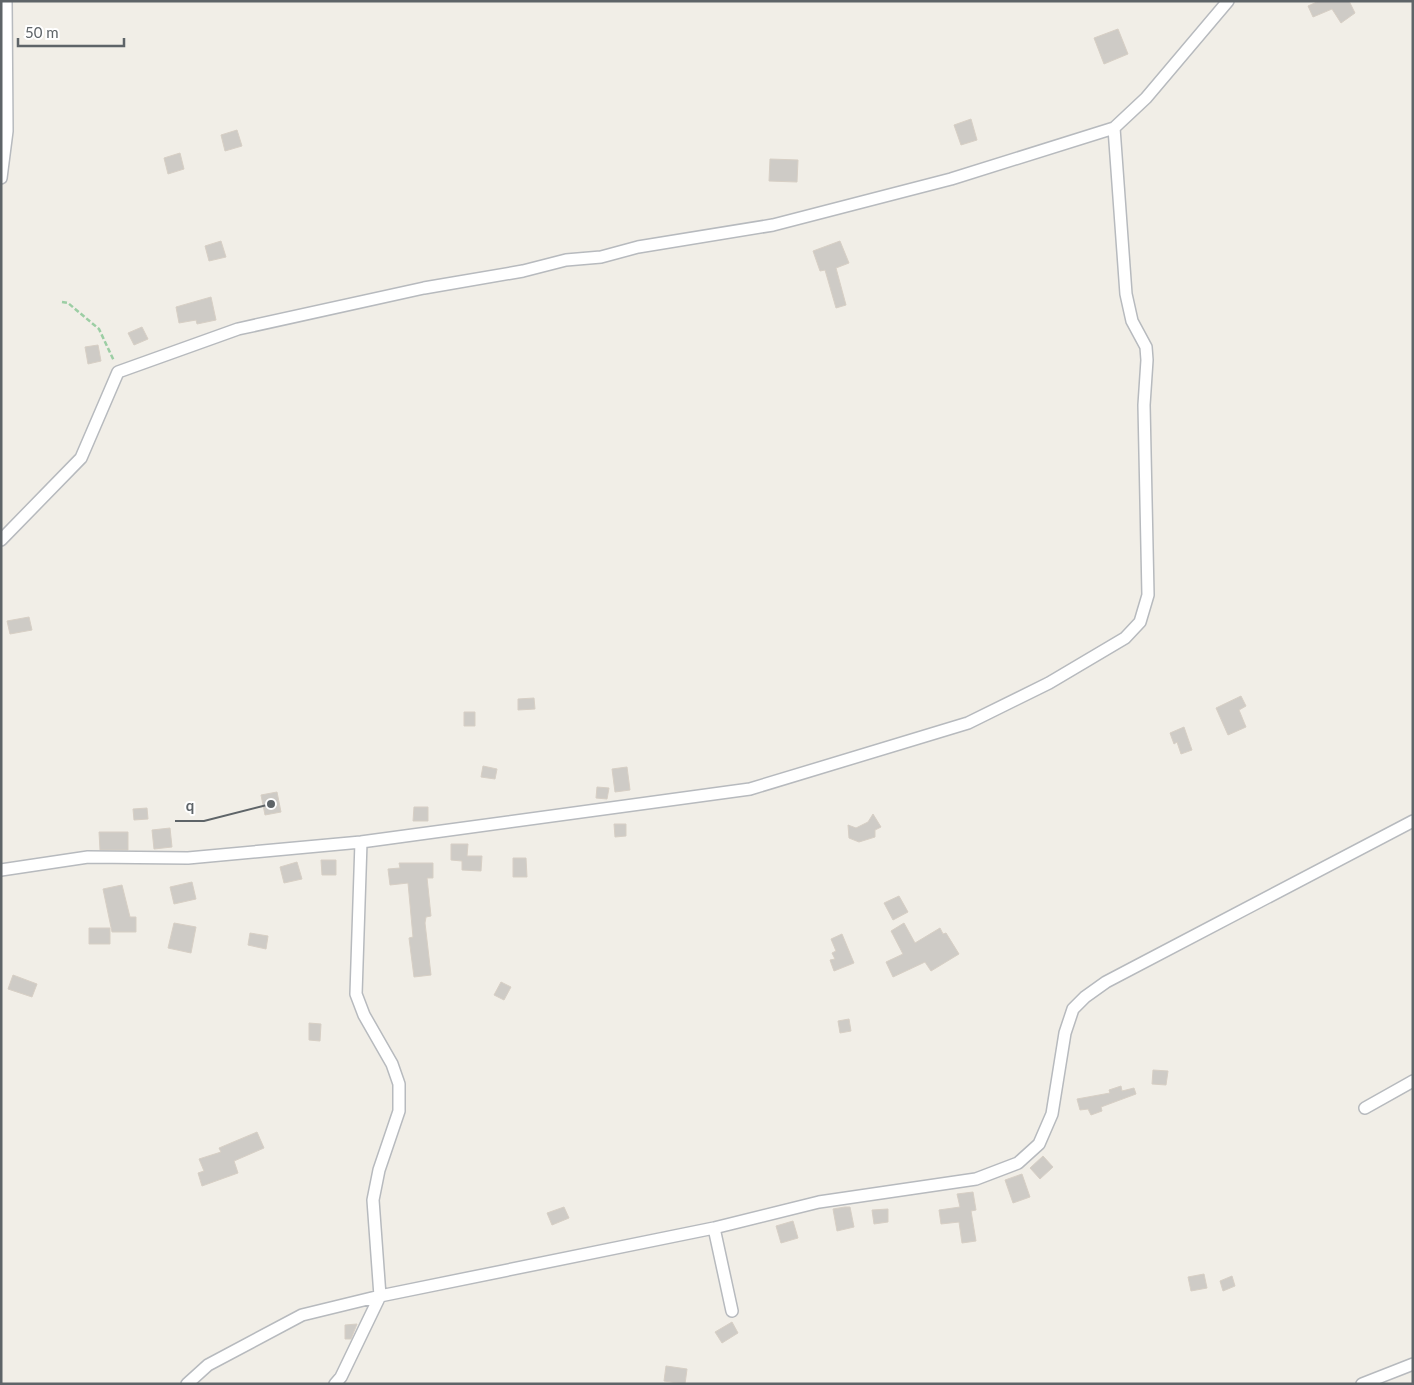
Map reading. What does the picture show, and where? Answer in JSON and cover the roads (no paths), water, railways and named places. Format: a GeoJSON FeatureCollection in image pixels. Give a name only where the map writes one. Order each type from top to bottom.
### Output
{"type":"FeatureCollection","features":[{"type":"Feature","properties":{"kind":"street"},"geometry":{"type":"LineString","coordinates":[[1,178],[7,131],[6,1]]}},
{"type":"Feature","properties":{"kind":"street"},"geometry":{"type":"LineString","coordinates":[[1,540],[81,458],[118,372],[238,329],[424,288],[799,218],[951,179],[1114,128],[1146,98],[1228,1]]}},
{"type":"Feature","properties":{"kind":"street"},"geometry":{"type":"LineString","coordinates":[[1,870],[88,857],[188,858],[361,842],[750,789],[968,722],[1049,683],[1125,638],[1140,622],[1148,595],[1144,405],[1147,360],[1146,347],[1134,326],[1126,294],[1114,128]]}},
{"type":"Feature","properties":{"kind":"street"},"geometry":{"type":"LineString","coordinates":[[187,1384],[208,1365],[302,1315],[380,1296],[714,1228],[819,1202],[976,1179],[1018,1163],[1039,1144],[1052,1114],[1065,1033],[1073,1009],[1085,997],[1106,982],[1413,821]]}},
{"type":"Feature","properties":{"kind":"street"},"geometry":{"type":"LineString","coordinates":[[335,1384],[341,1377],[380,1296],[373,1200],[379,1170],[399,1111],[399,1084],[392,1064],[364,1015],[356,994],[361,842]]}},
{"type":"Feature","properties":{"kind":"street"},"geometry":{"type":"LineString","coordinates":[[1365,1108],[1413,1082]]}},
{"type":"Feature","properties":{"kind":"street"},"geometry":{"type":"LineString","coordinates":[[714,1228],[732,1311]]}},
{"type":"Feature","properties":{"kind":"street"},"geometry":{"type":"LineString","coordinates":[[1362,1384],[1413,1364]]}},
{"type":"Feature","properties":{"kind":"place","name":"q"},"geometry":{"type":"Point","coordinates":[271,804]}}]}
